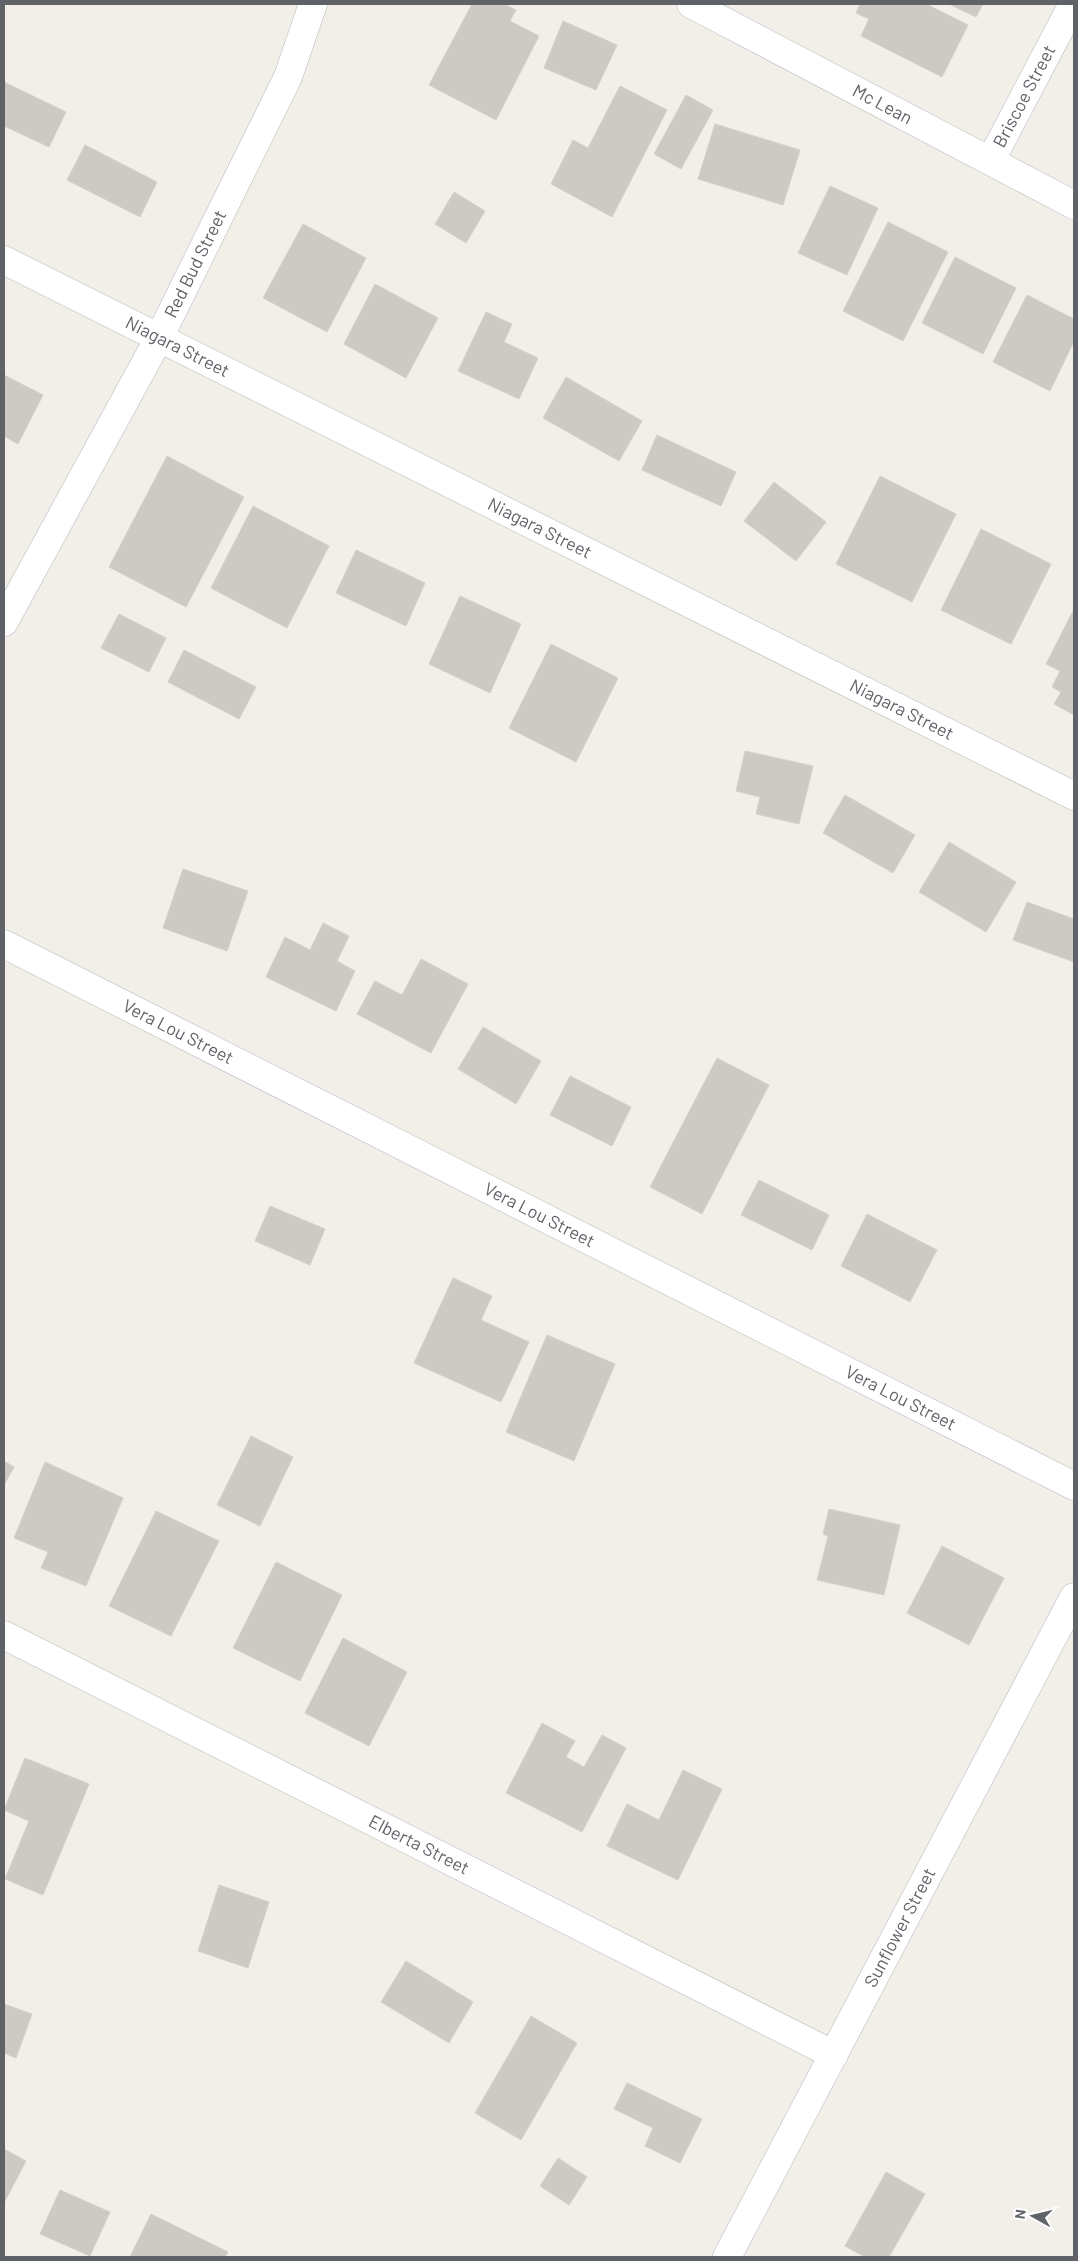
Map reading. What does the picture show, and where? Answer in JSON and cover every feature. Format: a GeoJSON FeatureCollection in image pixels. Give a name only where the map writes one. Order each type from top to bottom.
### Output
{"type":"FeatureCollection","features":[{"type":"Feature","properties":{"kind":"street","name":"Red Bud Street"},"geometry":{"type":"LineString","coordinates":[[4,622],[159,338],[288,77],[313,4]]}},
{"type":"Feature","properties":{"kind":"street","name":"Mc Lean"},"geometry":{"type":"LineString","coordinates":[[691,4],[1074,205]]}},
{"type":"Feature","properties":{"kind":"street","name":"Briscoe Street"},"geometry":{"type":"LineString","coordinates":[[991,160],[1074,4]]}},
{"type":"Feature","properties":{"kind":"street","name":"Niagara Street"},"geometry":{"type":"LineString","coordinates":[[4,260],[1074,796]]}},
{"type":"Feature","properties":{"kind":"street","name":"Vera Lou Street"},"geometry":{"type":"LineString","coordinates":[[4,944],[1074,1486]]}},
{"type":"Feature","properties":{"kind":"street","name":"Sunflower Street"},"geometry":{"type":"LineString","coordinates":[[727,2257],[1074,1597]]}},
{"type":"Feature","properties":{"kind":"street","name":"Elberta Street"},"geometry":{"type":"LineString","coordinates":[[4,1635],[834,2055]]}},
{"type":"Feature","properties":{"kind":"building"},"geometry":{"type":"Polygon","coordinates":[[[472,4],[504,4],[516,10],[510,21],[539,36],[496,120],[429,85],[472,4]]]}},
{"type":"Feature","properties":{"kind":"building"},"geometry":{"type":"Polygon","coordinates":[[[860,4],[926,4],[968,25],[942,77],[861,36],[869,19],[856,13],[860,4]]]}},
{"type":"Feature","properties":{"kind":"building"},"geometry":{"type":"Polygon","coordinates":[[[949,4],[983,4],[976,17],[949,4]]]}},
{"type":"Feature","properties":{"kind":"building"},"geometry":{"type":"Polygon","coordinates":[[[563,21],[617,45],[596,90],[544,68],[563,21]]]}},
{"type":"Feature","properties":{"kind":"building"},"geometry":{"type":"Polygon","coordinates":[[[4,82],[66,112],[49,147],[4,126],[4,82]]]}},
{"type":"Feature","properties":{"kind":"building"},"geometry":{"type":"Polygon","coordinates":[[[620,86],[667,110],[612,217],[551,184],[573,140],[588,148],[620,86]]]}},
{"type":"Feature","properties":{"kind":"building"},"geometry":{"type":"Polygon","coordinates":[[[686,95],[713,110],[681,169],[654,154],[686,95]]]}},
{"type":"Feature","properties":{"kind":"building"},"geometry":{"type":"Polygon","coordinates":[[[715,124],[800,150],[783,205],[698,179],[715,124]]]}},
{"type":"Feature","properties":{"kind":"building"},"geometry":{"type":"Polygon","coordinates":[[[85,145],[157,182],[140,217],[67,180],[85,145]]]}},
{"type":"Feature","properties":{"kind":"building"},"geometry":{"type":"Polygon","coordinates":[[[830,186],[878,208],[847,275],[798,253],[830,186]]]}},
{"type":"Feature","properties":{"kind":"building"},"geometry":{"type":"Polygon","coordinates":[[[454,192],[485,211],[466,243],[435,224],[454,192]]]}},
{"type":"Feature","properties":{"kind":"building"},"geometry":{"type":"Polygon","coordinates":[[[888,222],[948,252],[903,341],[843,311],[888,222]]]}},
{"type":"Feature","properties":{"kind":"building"},"geometry":{"type":"Polygon","coordinates":[[[303,224],[366,258],[327,332],[263,298],[303,224]]]}},
{"type":"Feature","properties":{"kind":"building"},"geometry":{"type":"Polygon","coordinates":[[[955,257],[1016,288],[983,354],[922,323],[955,257]]]}},
{"type":"Feature","properties":{"kind":"building"},"geometry":{"type":"Polygon","coordinates":[[[375,284],[438,318],[406,378],[344,344],[375,284]]]}},
{"type":"Feature","properties":{"kind":"building"},"geometry":{"type":"Polygon","coordinates":[[[1027,295],[1074,319],[1074,341],[1050,391],[993,362],[1027,295]]]}},
{"type":"Feature","properties":{"kind":"building"},"geometry":{"type":"Polygon","coordinates":[[[486,312],[512,324],[504,342],[538,358],[519,399],[458,371],[486,312]]]}},
{"type":"Feature","properties":{"kind":"building"},"geometry":{"type":"Polygon","coordinates":[[[4,375],[43,395],[18,444],[4,436],[4,375]]]}},
{"type":"Feature","properties":{"kind":"building"},"geometry":{"type":"Polygon","coordinates":[[[566,377],[642,421],[619,461],[543,418],[566,377]]]}},
{"type":"Feature","properties":{"kind":"building"},"geometry":{"type":"Polygon","coordinates":[[[657,435],[736,472],[721,506],[642,470],[657,435]]]}},
{"type":"Feature","properties":{"kind":"building"},"geometry":{"type":"Polygon","coordinates":[[[167,456],[244,497],[186,607],[109,567],[167,456]]]}},
{"type":"Feature","properties":{"kind":"building"},"geometry":{"type":"Polygon","coordinates":[[[880,476],[956,514],[912,602],[836,564],[880,476]]]}},
{"type":"Feature","properties":{"kind":"building"},"geometry":{"type":"Polygon","coordinates":[[[774,482],[826,522],[796,561],[744,521],[774,482]]]}},
{"type":"Feature","properties":{"kind":"building"},"geometry":{"type":"Polygon","coordinates":[[[253,506],[329,546],[287,628],[211,588],[253,506]]]}},
{"type":"Feature","properties":{"kind":"building"},"geometry":{"type":"Polygon","coordinates":[[[981,529],[1051,564],[1011,644],[941,610],[981,529]]]}},
{"type":"Feature","properties":{"kind":"building"},"geometry":{"type":"Polygon","coordinates":[[[356,550],[425,583],[406,626],[336,593],[356,550]]]}},
{"type":"Feature","properties":{"kind":"building"},"geometry":{"type":"Polygon","coordinates":[[[460,596],[521,624],[490,693],[429,664],[460,596]]]}},
{"type":"Feature","properties":{"kind":"building"},"geometry":{"type":"Polygon","coordinates":[[[1074,609],[1074,715],[1054,704],[1061,692],[1052,687],[1060,671],[1046,664],[1074,609]]]}},
{"type":"Feature","properties":{"kind":"building"},"geometry":{"type":"Polygon","coordinates":[[[119,614],[166,638],[149,672],[101,648],[119,614]]]}},
{"type":"Feature","properties":{"kind":"building"},"geometry":{"type":"Polygon","coordinates":[[[551,644],[618,678],[576,762],[509,728],[551,644]]]}},
{"type":"Feature","properties":{"kind":"building"},"geometry":{"type":"Polygon","coordinates":[[[184,650],[256,687],[239,719],[168,682],[184,650]]]}},
{"type":"Feature","properties":{"kind":"building"},"geometry":{"type":"Polygon","coordinates":[[[745,751],[813,766],[799,824],[756,814],[760,797],[736,791],[745,751]]]}},
{"type":"Feature","properties":{"kind":"building"},"geometry":{"type":"Polygon","coordinates":[[[845,795],[915,835],[893,873],[823,833],[845,795]]]}},
{"type":"Feature","properties":{"kind":"building"},"geometry":{"type":"Polygon","coordinates":[[[949,842],[1016,882],[986,932],[919,892],[949,842]]]}},
{"type":"Feature","properties":{"kind":"building"},"geometry":{"type":"Polygon","coordinates":[[[183,869],[248,891],[227,951],[163,928],[183,869]]]}},
{"type":"Feature","properties":{"kind":"building"},"geometry":{"type":"Polygon","coordinates":[[[1027,902],[1074,919],[1074,962],[1013,940],[1027,902]]]}},
{"type":"Feature","properties":{"kind":"building"},"geometry":{"type":"Polygon","coordinates":[[[323,923],[349,936],[337,961],[355,971],[336,1011],[266,977],[285,937],[310,950],[323,923]]]}},
{"type":"Feature","properties":{"kind":"building"},"geometry":{"type":"Polygon","coordinates":[[[421,959],[468,984],[431,1053],[357,1014],[375,981],[402,995],[421,959]]]}},
{"type":"Feature","properties":{"kind":"building"},"geometry":{"type":"Polygon","coordinates":[[[483,1027],[541,1061],[516,1104],[458,1069],[483,1027]]]}},
{"type":"Feature","properties":{"kind":"building"},"geometry":{"type":"Polygon","coordinates":[[[717,1058],[769,1085],[702,1214],[650,1187],[717,1058]]]}},
{"type":"Feature","properties":{"kind":"building"},"geometry":{"type":"Polygon","coordinates":[[[570,1076],[631,1107],[612,1146],[550,1115],[570,1076]]]}},
{"type":"Feature","properties":{"kind":"building"},"geometry":{"type":"Polygon","coordinates":[[[759,1180],[829,1215],[812,1250],[741,1215],[759,1180]]]}},
{"type":"Feature","properties":{"kind":"building"},"geometry":{"type":"Polygon","coordinates":[[[270,1206],[325,1229],[310,1265],[255,1241],[270,1206]]]}},
{"type":"Feature","properties":{"kind":"building"},"geometry":{"type":"Polygon","coordinates":[[[867,1214],[937,1250],[910,1302],[841,1266],[867,1214]]]}},
{"type":"Feature","properties":{"kind":"building"},"geometry":{"type":"Polygon","coordinates":[[[453,1278],[492,1296],[481,1320],[529,1342],[501,1402],[414,1363],[453,1278]]]}},
{"type":"Feature","properties":{"kind":"building"},"geometry":{"type":"Polygon","coordinates":[[[547,1335],[615,1364],[574,1461],[506,1432],[547,1335]]]}},
{"type":"Feature","properties":{"kind":"building"},"geometry":{"type":"Polygon","coordinates":[[[251,1436],[293,1457],[260,1526],[217,1505],[251,1436]]]}},
{"type":"Feature","properties":{"kind":"building"},"geometry":{"type":"Polygon","coordinates":[[[4,1461],[14,1467],[4,1485],[4,1461]]]}},
{"type":"Feature","properties":{"kind":"building"},"geometry":{"type":"Polygon","coordinates":[[[45,1462],[123,1498],[86,1586],[41,1568],[48,1552],[14,1538],[45,1462]]]}},
{"type":"Feature","properties":{"kind":"building"},"geometry":{"type":"Polygon","coordinates":[[[829,1509],[900,1525],[884,1595],[817,1580],[828,1536],[823,1534],[829,1509]]]}},
{"type":"Feature","properties":{"kind":"building"},"geometry":{"type":"Polygon","coordinates":[[[156,1511],[219,1541],[171,1636],[109,1606],[156,1511]]]}},
{"type":"Feature","properties":{"kind":"building"},"geometry":{"type":"Polygon","coordinates":[[[942,1546],[1004,1578],[969,1645],[907,1613],[942,1546]]]}},
{"type":"Feature","properties":{"kind":"building"},"geometry":{"type":"Polygon","coordinates":[[[276,1562],[342,1595],[300,1681],[233,1648],[276,1562]]]}},
{"type":"Feature","properties":{"kind":"building"},"geometry":{"type":"Polygon","coordinates":[[[343,1638],[407,1672],[369,1746],[305,1713],[343,1638]]]}},
{"type":"Feature","properties":{"kind":"building"},"geometry":{"type":"Polygon","coordinates":[[[542,1723],[575,1741],[566,1757],[584,1767],[602,1735],[626,1748],[582,1832],[506,1793],[542,1723]]]}},
{"type":"Feature","properties":{"kind":"building"},"geometry":{"type":"Polygon","coordinates":[[[25,1758],[89,1784],[43,1895],[5,1879],[29,1821],[4,1810],[25,1758]]]}},
{"type":"Feature","properties":{"kind":"building"},"geometry":{"type":"Polygon","coordinates":[[[683,1770],[722,1789],[678,1880],[607,1846],[627,1804],[659,1820],[683,1770]]]}},
{"type":"Feature","properties":{"kind":"building"},"geometry":{"type":"Polygon","coordinates":[[[219,1885],[269,1902],[248,1968],[198,1951],[219,1885]]]}},
{"type":"Feature","properties":{"kind":"building"},"geometry":{"type":"Polygon","coordinates":[[[406,1961],[473,2002],[449,2043],[381,2002],[406,1961]]]}},
{"type":"Feature","properties":{"kind":"building"},"geometry":{"type":"Polygon","coordinates":[[[4,2004],[32,2014],[16,2058],[4,2053],[4,2004]]]}},
{"type":"Feature","properties":{"kind":"building"},"geometry":{"type":"Polygon","coordinates":[[[531,2016],[577,2043],[521,2140],[475,2113],[531,2016]]]}},
{"type":"Feature","properties":{"kind":"building"},"geometry":{"type":"Polygon","coordinates":[[[627,2083],[702,2119],[680,2163],[645,2146],[653,2128],[614,2109],[627,2083]]]}},
{"type":"Feature","properties":{"kind":"building"},"geometry":{"type":"Polygon","coordinates":[[[4,2149],[26,2161],[4,2203],[4,2149]]]}},
{"type":"Feature","properties":{"kind":"building"},"geometry":{"type":"Polygon","coordinates":[[[558,2158],[587,2177],[569,2205],[540,2186],[558,2158]]]}},
{"type":"Feature","properties":{"kind":"building"},"geometry":{"type":"Polygon","coordinates":[[[886,2172],[925,2194],[889,2257],[865,2257],[845,2246],[886,2172]]]}},
{"type":"Feature","properties":{"kind":"building"},"geometry":{"type":"Polygon","coordinates":[[[60,2190],[110,2212],[90,2256],[40,2234],[60,2190]]]}},
{"type":"Feature","properties":{"kind":"building"},"geometry":{"type":"Polygon","coordinates":[[[151,2214],[228,2252],[225,2257],[130,2257],[151,2214]]]}}]}
